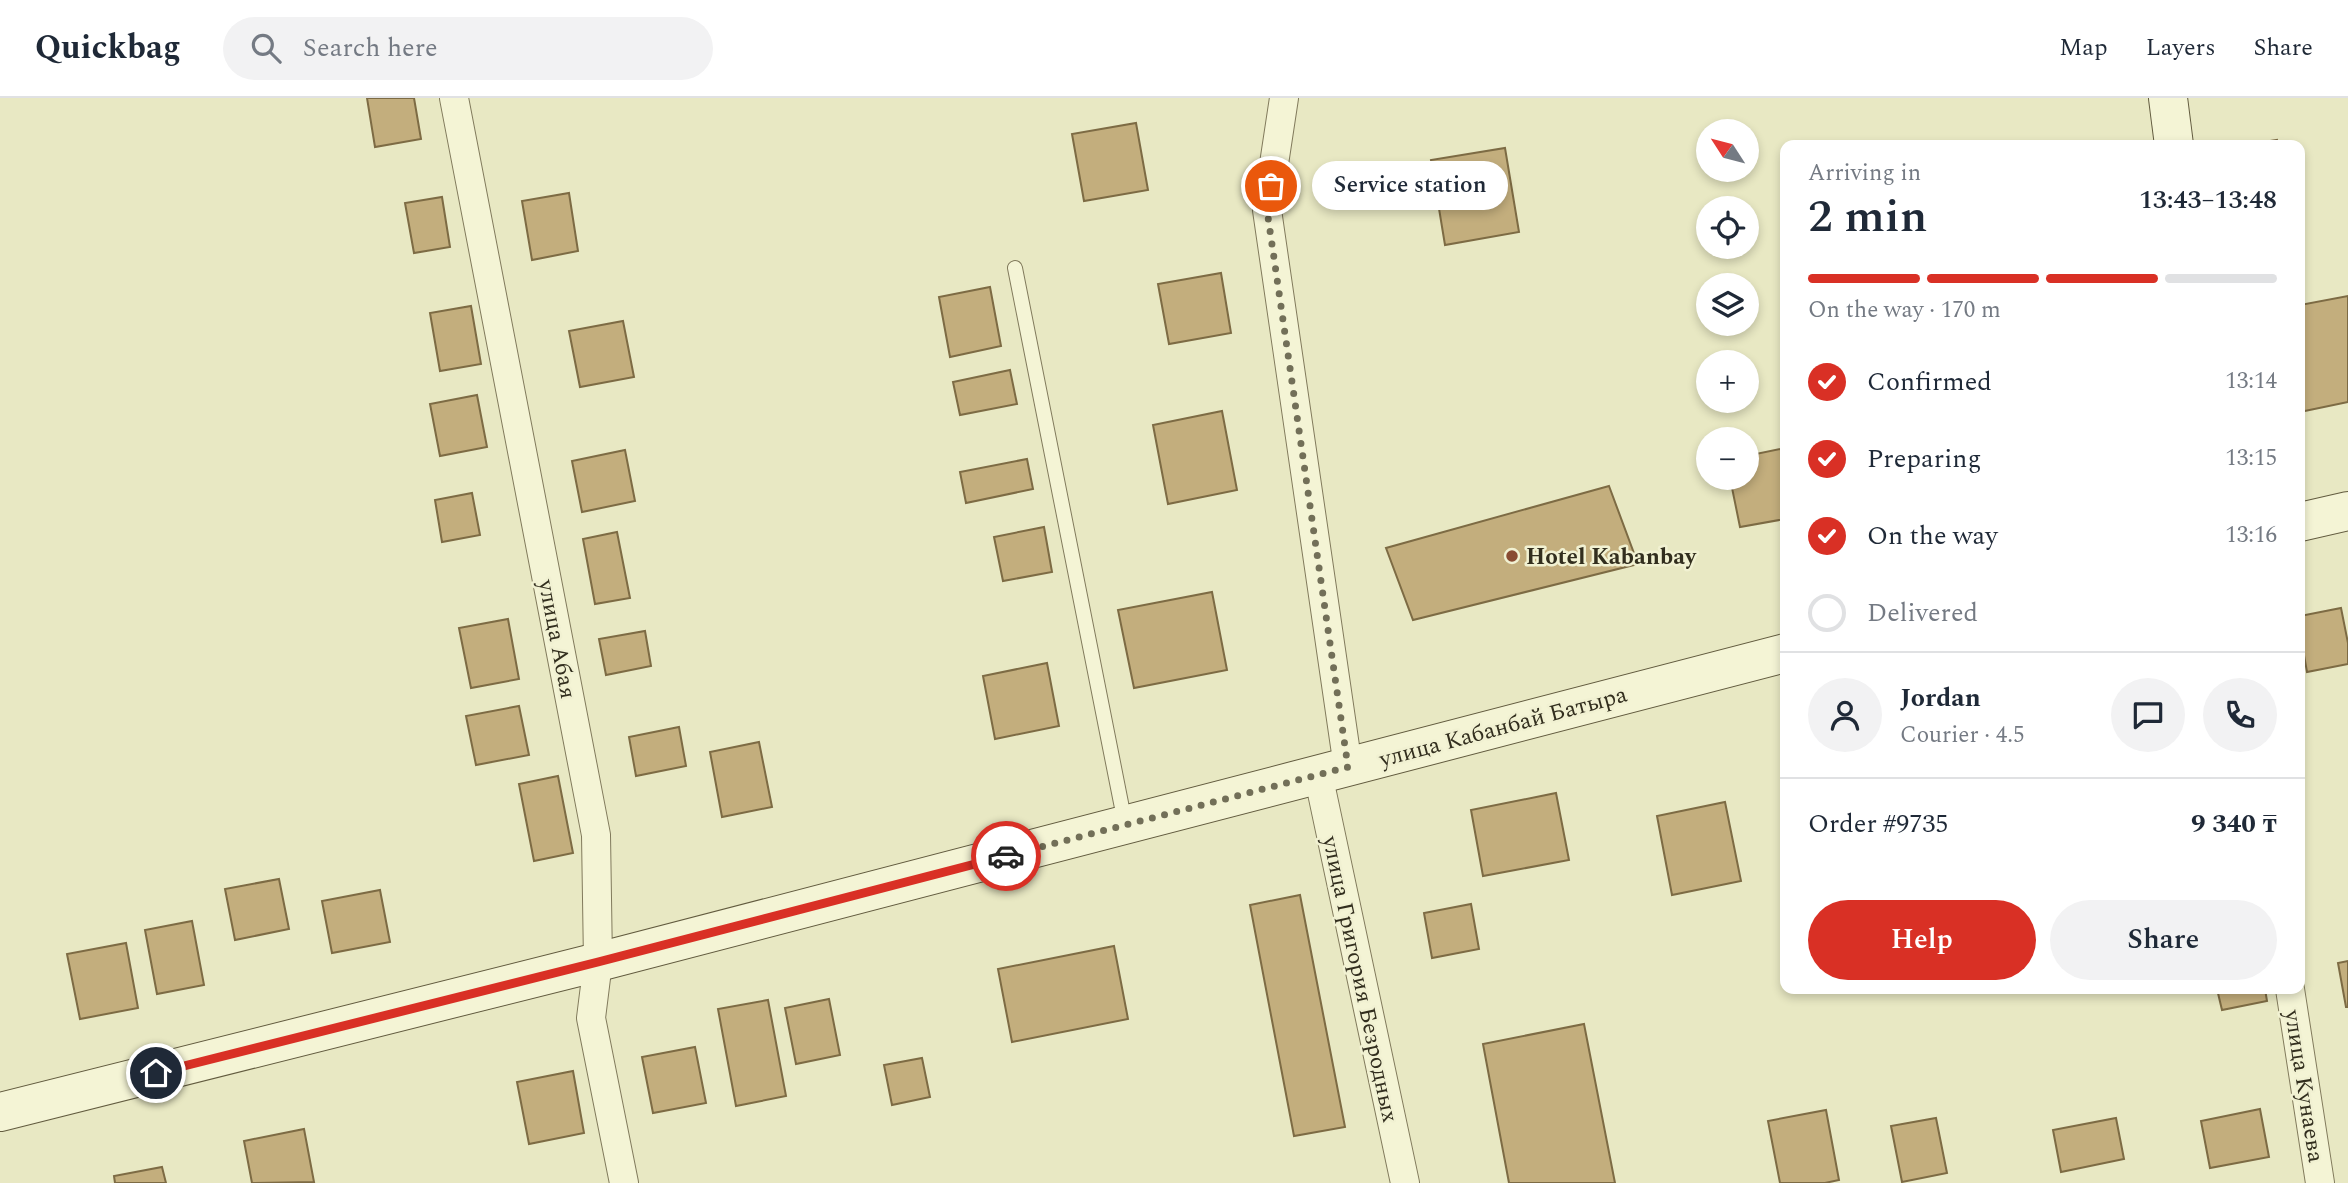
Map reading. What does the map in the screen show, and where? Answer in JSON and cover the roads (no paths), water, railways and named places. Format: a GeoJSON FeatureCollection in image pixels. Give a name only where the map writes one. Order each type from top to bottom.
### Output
{"type":"FeatureCollection","features":[{"type":"Feature","properties":{"kind":"street","name":"улица Абая"},"geometry":{"type":"LineString","coordinates":[[454,98],[596,835],[598,962],[591,1018],[624,1183]]}},
{"type":"Feature","properties":{"kind":"street","name":"улица Григория Безродных"},"geometry":{"type":"LineString","coordinates":[[1284,98],[1267,210],[1333,771],[1405,1183]]}},
{"type":"Feature","properties":{"kind":"street"},"geometry":{"type":"LineString","coordinates":[[2168,98],[2173,140]]}},
{"type":"Feature","properties":{"kind":"street"},"geometry":{"type":"LineString","coordinates":[[2305,521],[2348,511]]}},
{"type":"Feature","properties":{"kind":"street","name":"улица Кабанбай Батыра"},"geometry":{"type":"LineString","coordinates":[[0,1112],[598,962],[1780,654]]}},
{"type":"Feature","properties":{"kind":"street","name":"улица Кунаева"},"geometry":{"type":"LineString","coordinates":[[2291,994],[2320,1183]]}},
{"type":"Feature","properties":{"kind":"lane"},"geometry":{"type":"LineString","coordinates":[[1015,268],[1126,825]]}},
{"type":"Feature","properties":{"kind":"place","name":"Service station"},"geometry":{"type":"Point","coordinates":[1271,186]}},
{"type":"Feature","properties":{"kind":"place","name":"Hotel Kabanbay"},"geometry":{"type":"Point","coordinates":[1512,556]}}]}
